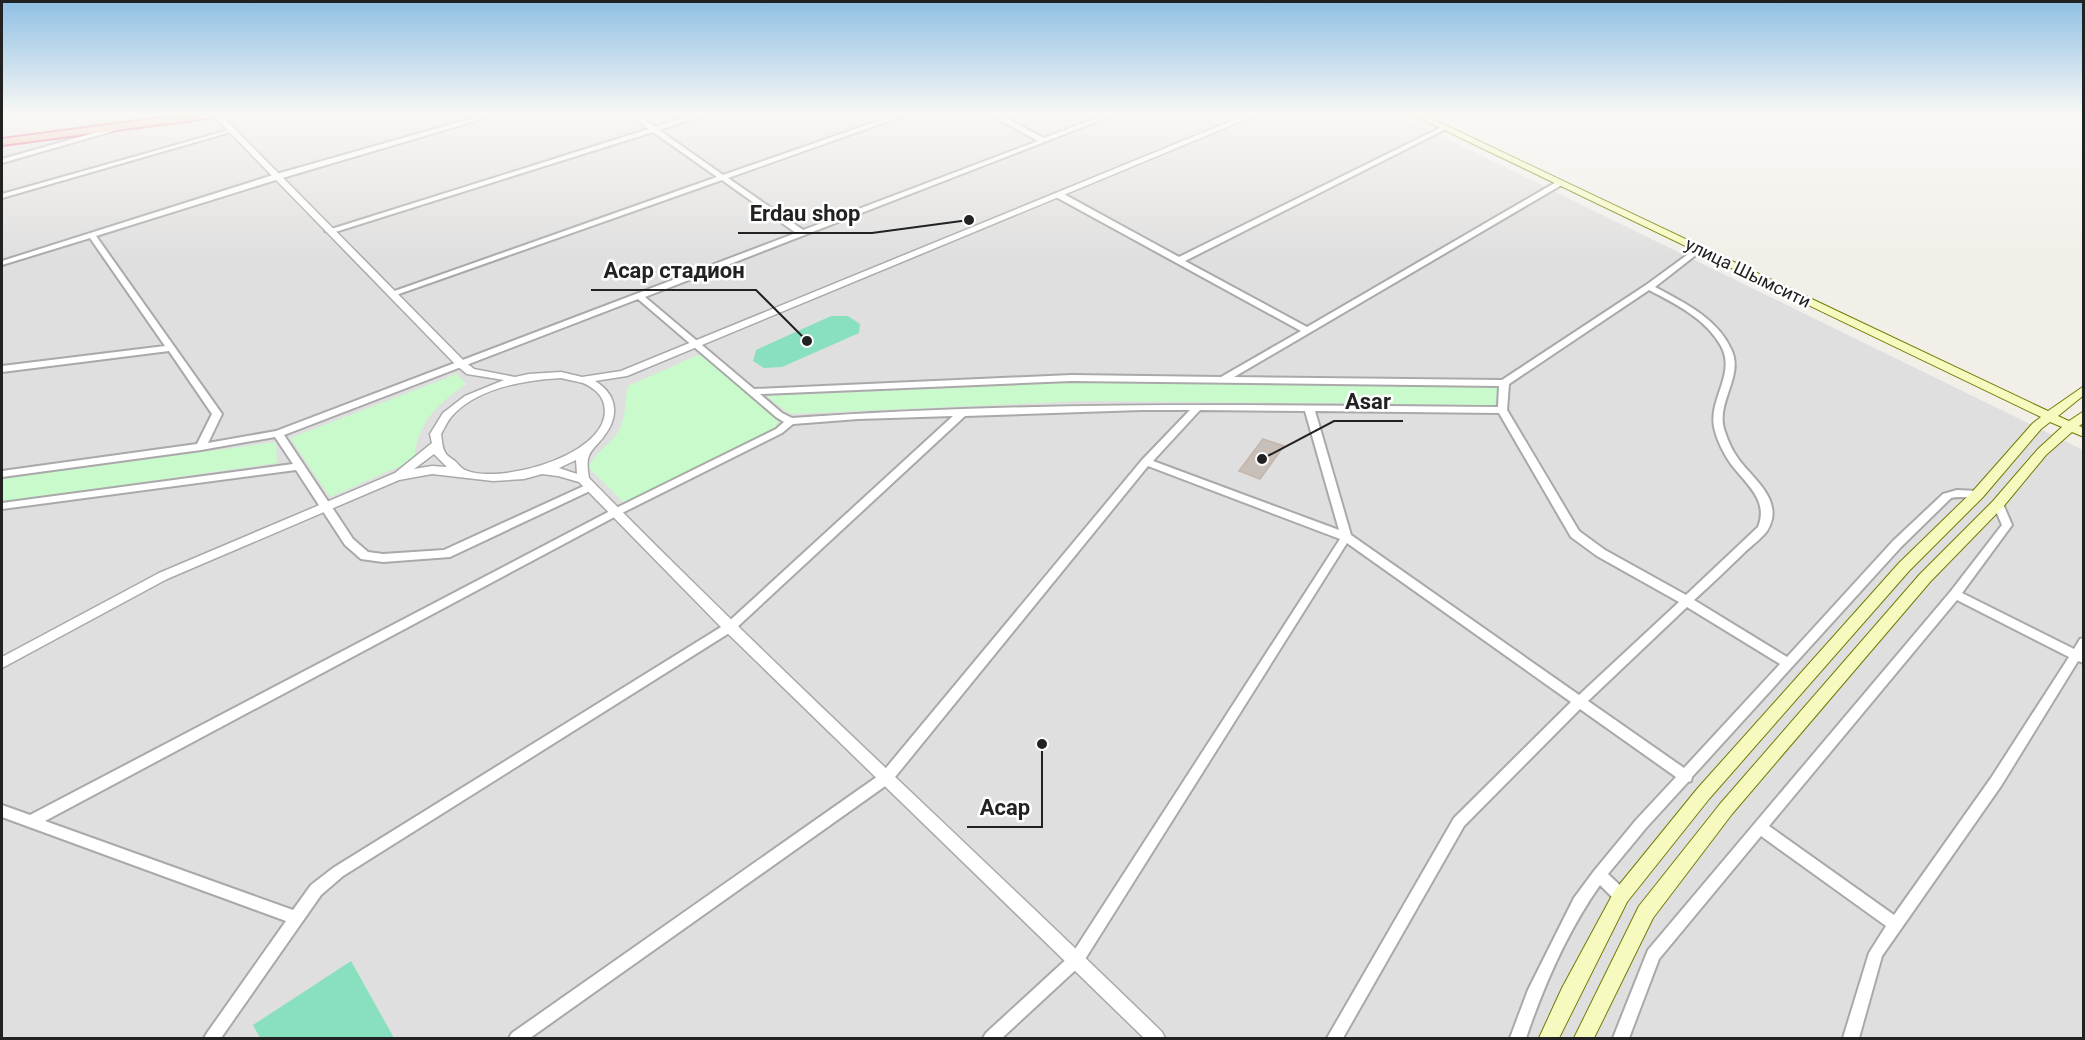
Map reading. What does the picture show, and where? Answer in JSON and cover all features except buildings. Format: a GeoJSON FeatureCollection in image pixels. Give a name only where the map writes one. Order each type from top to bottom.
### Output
{"type":"FeatureCollection","features":[{"type":"Feature","properties":{"kind":"main road","name":"улица Шымсити"},"geometry":{"type":"LineString","coordinates":[[1515,162],[2084,433]]}},
{"type":"Feature","properties":{"kind":"main road"},"geometry":{"type":"LineString","coordinates":[[1549,1038],[1621,896],[1703,794],[1904,567],[1978,494],[2048,416],[2084,389]]}},
{"type":"Feature","properties":{"kind":"main road"},"geometry":{"type":"LineString","coordinates":[[1584,1038],[1646,912],[1726,809],[1925,578],[1998,504],[2042,452],[2084,415]]}},
{"type":"Feature","properties":{"kind":"street"},"geometry":{"type":"LineString","coordinates":[[2,196],[123,162]]}},
{"type":"Feature","properties":{"kind":"street"},"geometry":{"type":"LineString","coordinates":[[261,162],[461,364],[471,372],[514,379]]}},
{"type":"Feature","properties":{"kind":"street"},"geometry":{"type":"LineString","coordinates":[[2,262],[330,162]]}},
{"type":"Feature","properties":{"kind":"street"},"geometry":{"type":"LineString","coordinates":[[329,231],[553,162]]}},
{"type":"Feature","properties":{"kind":"street"},"geometry":{"type":"LineString","coordinates":[[700,162],[803,234]]}},
{"type":"Feature","properties":{"kind":"street"},"geometry":{"type":"LineString","coordinates":[[393,293],[768,162]]}},
{"type":"Feature","properties":{"kind":"street"},"geometry":{"type":"LineString","coordinates":[[2,474],[201,447],[278,434],[991,162]]}},
{"type":"Feature","properties":{"kind":"street"},"geometry":{"type":"LineString","coordinates":[[463,401],[495,384],[514,379],[551,375],[582,379],[623,374],[1140,162]]}},
{"type":"Feature","properties":{"kind":"street"},"geometry":{"type":"LineString","coordinates":[[1178,261],[1377,162]]}},
{"type":"Feature","properties":{"kind":"street"},"geometry":{"type":"LineString","coordinates":[[1223,379],[1561,183]]}},
{"type":"Feature","properties":{"kind":"street"},"geometry":{"type":"LineString","coordinates":[[1059,195],[1308,331]]}},
{"type":"Feature","properties":{"kind":"street"},"geometry":{"type":"LineString","coordinates":[[92,234],[217,414],[201,447]]}},
{"type":"Feature","properties":{"kind":"street"},"geometry":{"type":"LineString","coordinates":[[753,392],[1071,378],[1504,383],[1649,287],[1698,249]]}},
{"type":"Feature","properties":{"kind":"street"},"geometry":{"type":"LineString","coordinates":[[1335,1038],[1459,822],[1685,600],[1763,530],[1768,514],[1762,495],[1731,455],[1718,426],[1720,398],[1732,370],[1728,350],[1709,324],[1681,304],[1649,287]]}},
{"type":"Feature","properties":{"kind":"street"},"geometry":{"type":"LineString","coordinates":[[639,296],[779,415],[790,420],[963,412],[1198,407],[1502,410]]}},
{"type":"Feature","properties":{"kind":"street"},"geometry":{"type":"LineString","coordinates":[[2,369],[171,348]]}},
{"type":"Feature","properties":{"kind":"street"},"geometry":{"type":"LineString","coordinates":[[461,473],[447,465],[439,456],[435,446],[436,435],[441,423],[463,401],[474,382],[471,372]]}},
{"type":"Feature","properties":{"kind":"street"},"geometry":{"type":"LineString","coordinates":[[586,483],[582,459],[588,447],[607,424],[610,412],[609,402],[614,385],[623,374]]}},
{"type":"Feature","properties":{"kind":"street"},"geometry":{"type":"LineString","coordinates":[[582,379],[595,385],[604,393],[609,402]]}},
{"type":"Feature","properties":{"kind":"street"},"geometry":{"type":"LineString","coordinates":[[1504,383],[1502,410],[1575,534],[1601,553],[1685,600],[1788,663]]}},
{"type":"Feature","properties":{"kind":"street"},"geometry":{"type":"LineString","coordinates":[[517,1038],[886,778],[1146,462],[1198,407]]}},
{"type":"Feature","properties":{"kind":"street"},"geometry":{"type":"LineString","coordinates":[[991,1038],[1077,959],[1347,537],[1309,408]]}},
{"type":"Feature","properties":{"kind":"street"},"geometry":{"type":"LineString","coordinates":[[212,1038],[316,890],[338,872],[730,627],[963,412]]}},
{"type":"Feature","properties":{"kind":"street"},"geometry":{"type":"LineString","coordinates":[[33,821],[616,512],[779,431],[790,420]]}},
{"type":"Feature","properties":{"kind":"street"},"geometry":{"type":"LineString","coordinates":[[278,434],[349,542],[365,556],[382,558],[446,554],[586,483]]}},
{"type":"Feature","properties":{"kind":"street"},"geometry":{"type":"LineString","coordinates":[[396,477],[423,458],[435,446]]}},
{"type":"Feature","properties":{"kind":"street"},"geometry":{"type":"LineString","coordinates":[[535,472],[573,457],[588,447]]}},
{"type":"Feature","properties":{"kind":"street"},"geometry":{"type":"LineString","coordinates":[[1146,462],[1347,537],[1686,777]]}},
{"type":"Feature","properties":{"kind":"street"},"geometry":{"type":"LineString","coordinates":[[2,506],[300,466]]}},
{"type":"Feature","properties":{"kind":"street"},"geometry":{"type":"LineString","coordinates":[[2,663],[163,576],[396,477],[432,470],[495,478],[535,472],[558,472],[586,483],[730,627],[1077,959],[1156,1038]]}},
{"type":"Feature","properties":{"kind":"street"},"geometry":{"type":"LineString","coordinates":[[1518,1038],[1533,995],[1579,903],[1641,824],[1897,544],[1947,496],[1957,493],[1978,494]]}},
{"type":"Feature","properties":{"kind":"street"},"geometry":{"type":"LineString","coordinates":[[1622,1038],[1653,955],[1955,594],[2007,525],[1998,504]]}},
{"type":"Feature","properties":{"kind":"street"},"geometry":{"type":"LineString","coordinates":[[1955,594],[2079,656]]}},
{"type":"Feature","properties":{"kind":"street"},"geometry":{"type":"LineString","coordinates":[[1851,1038],[1876,953],[1996,782],[2079,656],[2084,642]]}},
{"type":"Feature","properties":{"kind":"street"},"geometry":{"type":"LineString","coordinates":[[2,810],[296,918]]}},
{"type":"Feature","properties":{"kind":"street"},"geometry":{"type":"LineString","coordinates":[[1760,827],[1896,925]]}},
{"type":"Feature","properties":{"kind":"street"},"geometry":{"type":"LineString","coordinates":[[1599,875],[1621,896]]}},
{"type":"Feature","properties":{"kind":"shaded area"},"geometry":{"type":"Polygon","coordinates":[[[2,162],[1493,162],[2083,450],[2083,1038],[2,1038],[2,162]]]}},
{"type":"Feature","properties":{"kind":"green space"},"geometry":{"type":"Polygon","coordinates":[[[831,316],[848,316],[860,324],[859,333],[782,367],[764,368],[753,361],[756,350],[831,316]]]}},
{"type":"Feature","properties":{"kind":"green space"},"geometry":{"type":"Polygon","coordinates":[[[698,355],[704,356],[778,420],[775,429],[625,504],[588,467],[620,430],[628,386],[698,355]]]}},
{"type":"Feature","properties":{"kind":"green space"},"geometry":{"type":"Polygon","coordinates":[[[457,374],[466,384],[437,407],[430,416],[416,446],[414,460],[330,497],[290,438],[457,374]]]}},
{"type":"Feature","properties":{"kind":"green space"},"geometry":{"type":"Polygon","coordinates":[[[1092,382],[1488,385],[1498,387],[1495,405],[1085,401],[790,414],[766,396],[1092,382]]]}},
{"type":"Feature","properties":{"kind":"green space"},"geometry":{"type":"Polygon","coordinates":[[[276,442],[277,463],[2,502],[2,479],[276,442]]]}},
{"type":"Feature","properties":{"kind":"green space"},"geometry":{"type":"Polygon","coordinates":[[[351,961],[394,1038],[260,1038],[253,1025],[351,961]]]}},
{"type":"Feature","properties":{"kind":"place","name":"Erdau shop"},"geometry":{"type":"Point","coordinates":[969,220]}},
{"type":"Feature","properties":{"kind":"place","name":"Асар стадион"},"geometry":{"type":"Point","coordinates":[807,341]}},
{"type":"Feature","properties":{"kind":"place","name":"Asar"},"geometry":{"type":"Point","coordinates":[1262,459]}},
{"type":"Feature","properties":{"kind":"place","name":"Асар"},"geometry":{"type":"Point","coordinates":[1042,744]}}]}
